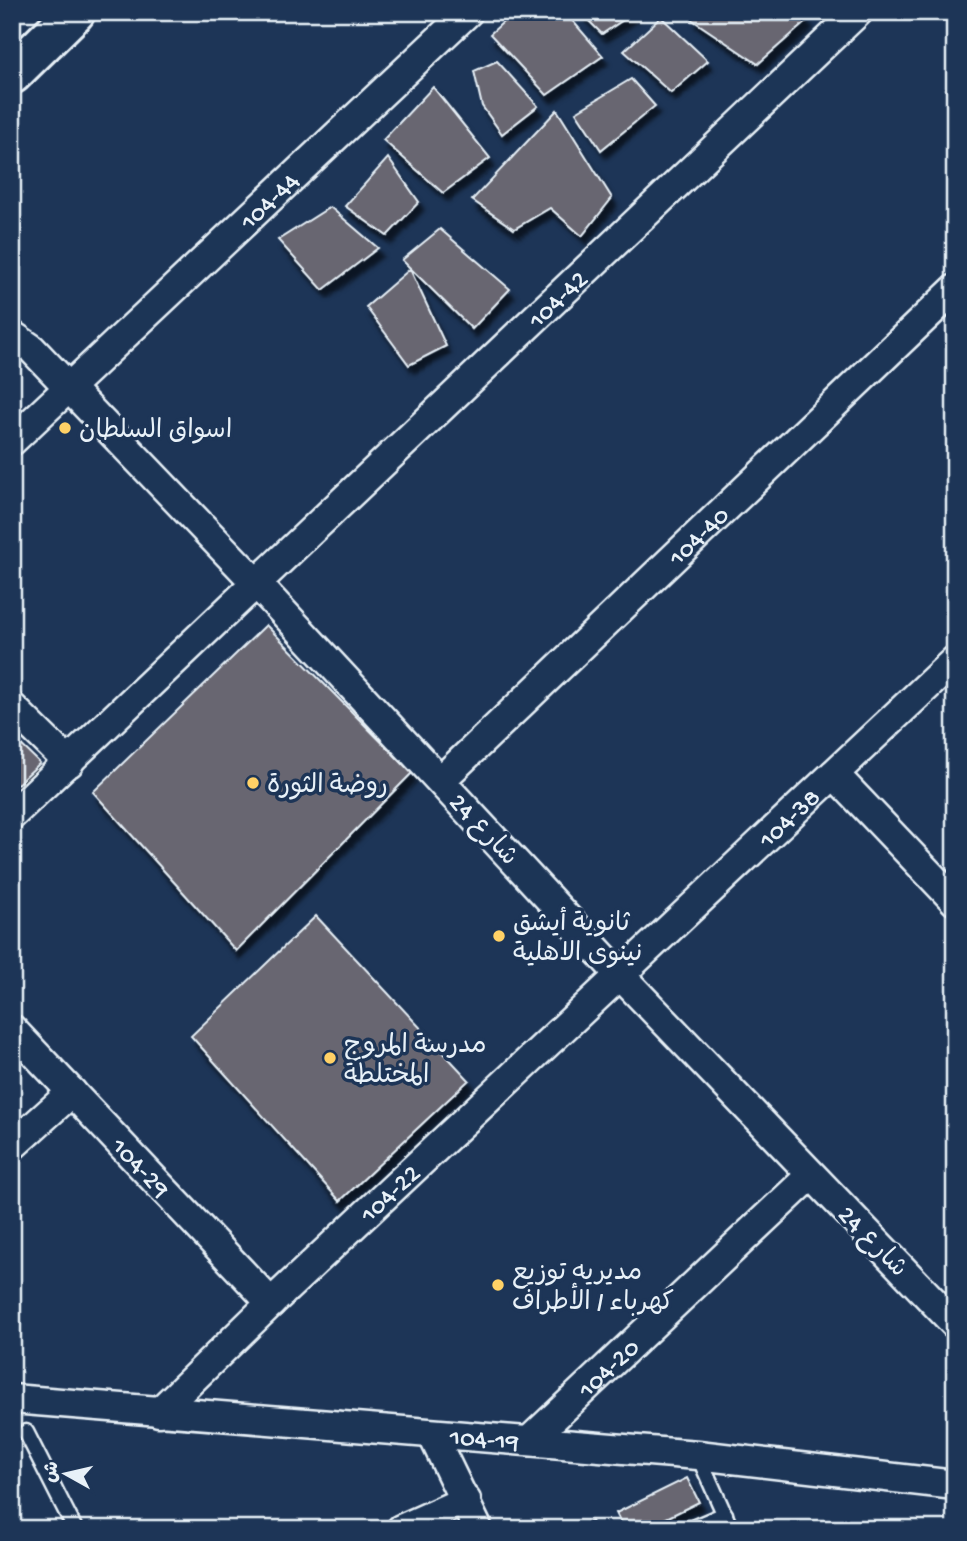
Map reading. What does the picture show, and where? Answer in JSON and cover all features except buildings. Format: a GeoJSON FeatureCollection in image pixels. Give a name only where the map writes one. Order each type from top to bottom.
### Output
{"type":"FeatureCollection","features":[{"type":"Feature","properties":{"kind":"main road"},"geometry":{"type":"LineString","coordinates":[[12,74],[75,12]]}},
{"type":"Feature","properties":{"kind":"street","name":"104-44"},"geometry":{"type":"LineString","coordinates":[[12,441],[468,12]]}},
{"type":"Feature","properties":{"kind":"street","name":"104-42"},"geometry":{"type":"LineString","coordinates":[[12,815],[258,585],[859,12]]}},
{"type":"Feature","properties":{"kind":"street","name":"104-40"},"geometry":{"type":"LineString","coordinates":[[441,780],[955,289]]}},
{"type":"Feature","properties":{"kind":"street","name":"شارع 24"},"geometry":{"type":"LineString","coordinates":[[12,327],[21,341],[258,585],[620,975],[955,1324]]}},
{"type":"Feature","properties":{"kind":"street","name":"104-38"},"geometry":{"type":"LineString","coordinates":[[620,975],[955,660]]}},
{"type":"Feature","properties":{"kind":"street"},"geometry":{"type":"LineString","coordinates":[[12,707],[69,764]]}},
{"type":"Feature","properties":{"kind":"street"},"geometry":{"type":"LineString","coordinates":[[834,774],[955,901]]}},
{"type":"Feature","properties":{"kind":"street","name":"104-22"},"geometry":{"type":"LineString","coordinates":[[159,1412],[620,975]]}},
{"type":"Feature","properties":{"kind":"street","name":"104-29"},"geometry":{"type":"LineString","coordinates":[[15,1037],[72,1092],[271,1303]]}},
{"type":"Feature","properties":{"kind":"street"},"geometry":{"type":"LineString","coordinates":[[12,1146],[72,1092]]}},
{"type":"Feature","properties":{"kind":"street","name":"104-20"},"geometry":{"type":"LineString","coordinates":[[528,1441],[811,1175]]}},
{"type":"Feature","properties":{"kind":"street","name":"104-19"},"geometry":{"type":"LineString","coordinates":[[12,1399],[698,1455],[955,1485]]}},
{"type":"Feature","properties":{"kind":"street"},"geometry":{"type":"LineString","coordinates":[[432,1434],[478,1529]]}},
{"type":"Feature","properties":{"kind":"street"},"geometry":{"type":"LineString","coordinates":[[401,1529],[466,1500]]}},
{"type":"Feature","properties":{"kind":"lane"},"geometry":{"type":"LineString","coordinates":[[26,1432],[75,1529]]}},
{"type":"Feature","properties":{"kind":"lane"},"geometry":{"type":"LineString","coordinates":[[698,1455],[731,1529]]}},
{"type":"Feature","properties":{"kind":"lane"},"geometry":{"type":"LineString","coordinates":[[690,1529],[725,1514]]}},
{"type":"Feature","properties":{"kind":"place","name":"اسواق السلطان"},"geometry":{"type":"Point","coordinates":[65,428]}},
{"type":"Feature","properties":{"kind":"place","name":"روضة الثورة"},"geometry":{"type":"Point","coordinates":[253,783]}},
{"type":"Feature","properties":{"kind":"place","name":"ثانوية أيشق نينوى الاهلية"},"geometry":{"type":"Point","coordinates":[499,936]}},
{"type":"Feature","properties":{"kind":"place","name":"مدرسة المروج المختلطة"},"geometry":{"type":"Point","coordinates":[330,1058]}},
{"type":"Feature","properties":{"kind":"place","name":"مديريه توزيع كهرباء / الأطراف"},"geometry":{"type":"Point","coordinates":[498,1285]}}]}
